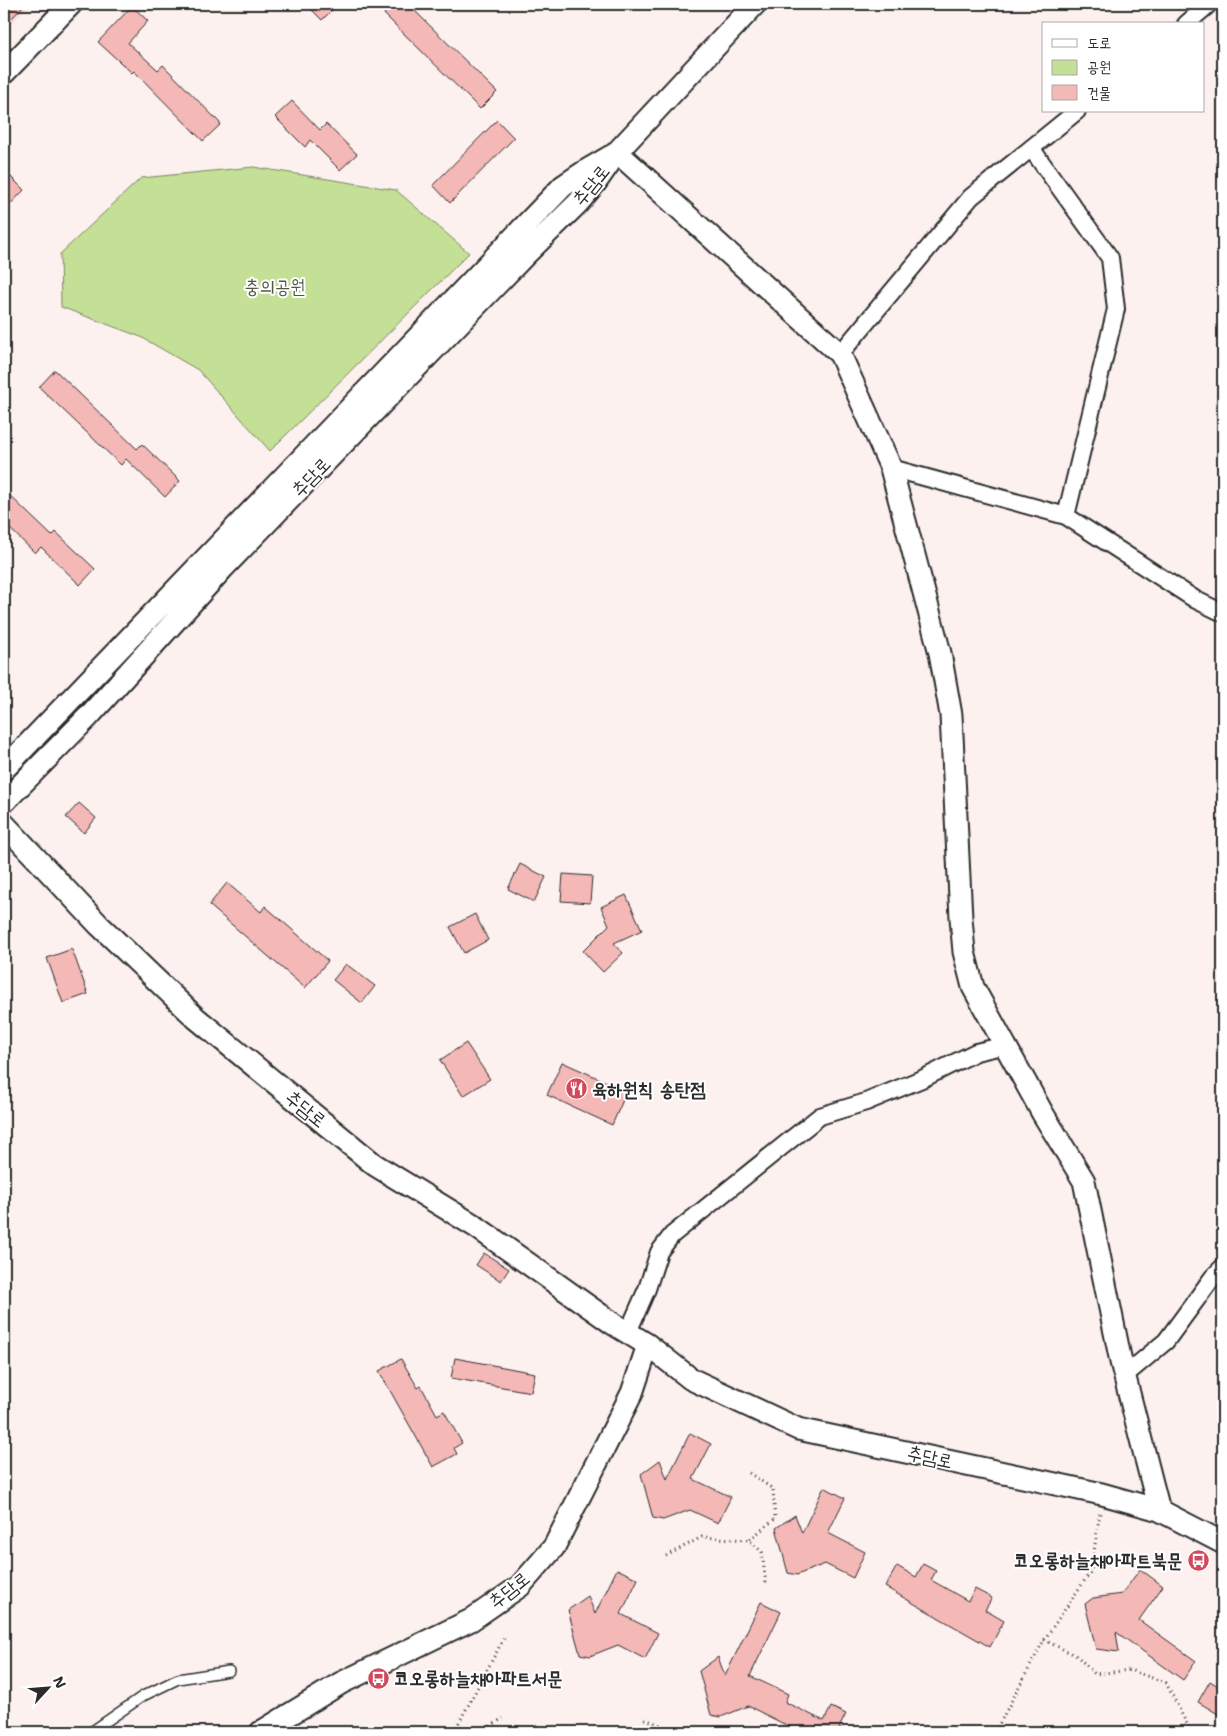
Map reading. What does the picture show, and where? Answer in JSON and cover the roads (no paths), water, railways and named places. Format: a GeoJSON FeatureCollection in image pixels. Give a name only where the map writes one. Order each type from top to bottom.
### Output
{"type":"FeatureCollection","features":[{"type":"Feature","properties":{"kind":"street"},"geometry":{"type":"LineString","coordinates":[[4,73],[71,4]]}},
{"type":"Feature","properties":{"kind":"street","name":"추담로"},"geometry":{"type":"LineString","coordinates":[[4,802],[89,716],[223,568],[578,202],[596,182],[617,152],[755,4]]}},
{"type":"Feature","properties":{"kind":"street"},"geometry":{"type":"LineString","coordinates":[[1188,22],[1207,6]]}},
{"type":"Feature","properties":{"kind":"street"},"geometry":{"type":"LineString","coordinates":[[840,354],[971,197],[1076,112]]}},
{"type":"Feature","properties":{"kind":"street"},"geometry":{"type":"LineString","coordinates":[[1032,148],[1110,258],[1116,308],[1066,516]]}},
{"type":"Feature","properties":{"kind":"street"},"geometry":{"type":"LineString","coordinates":[[617,152],[840,354],[891,468],[940,653],[951,715],[961,918],[964,952],[973,987],[1043,1114],[1084,1181],[1124,1376],[1159,1510]]}},
{"type":"Feature","properties":{"kind":"street","name":"추담로"},"geometry":{"type":"LineString","coordinates":[[4,769],[563,186],[617,152]]}},
{"type":"Feature","properties":{"kind":"street"},"geometry":{"type":"LineString","coordinates":[[891,468],[1066,516],[1196,600],[1223,613]]}},
{"type":"Feature","properties":{"kind":"street","name":"추담로"},"geometry":{"type":"LineString","coordinates":[[4,824],[99,925],[196,1018],[375,1165],[475,1226],[612,1323],[648,1345],[690,1379],[798,1429],[1102,1494],[1159,1510],[1223,1543]]}},
{"type":"Feature","properties":{"kind":"street"},"geometry":{"type":"LineString","coordinates":[[628,1332],[647,1289],[659,1252],[672,1235],[820,1116],[866,1102],[916,1082],[976,1052],[1006,1045]]}},
{"type":"Feature","properties":{"kind":"street"},"geometry":{"type":"LineString","coordinates":[[1124,1376],[1166,1341],[1213,1277],[1223,1267]]}},
{"type":"Feature","properties":{"kind":"street","name":"추담로"},"geometry":{"type":"LineString","coordinates":[[261,1732],[341,1683],[471,1620],[520,1586],[554,1547],[632,1393],[648,1345]]}},
{"type":"Feature","properties":{"kind":"lane"},"geometry":{"type":"LineString","coordinates":[[91,1732],[142,1696],[178,1679],[229,1671]]}},
{"type":"Feature","properties":{"kind":"place","name":"육하원칙 송탄점"},"geometry":{"type":"Point","coordinates":[576,1089]}},
{"type":"Feature","properties":{"kind":"place","name":"코오롱하늘채아파트북문"},"geometry":{"type":"Point","coordinates":[1198,1560]}},
{"type":"Feature","properties":{"kind":"place","name":"코오롱하늘채아파트서문"},"geometry":{"type":"Point","coordinates":[378,1678]}},
{"type":"Feature","properties":{"kind":"park label","name":"충의공원"},"geometry":{"type":"Point","coordinates":[275,286]}}]}
